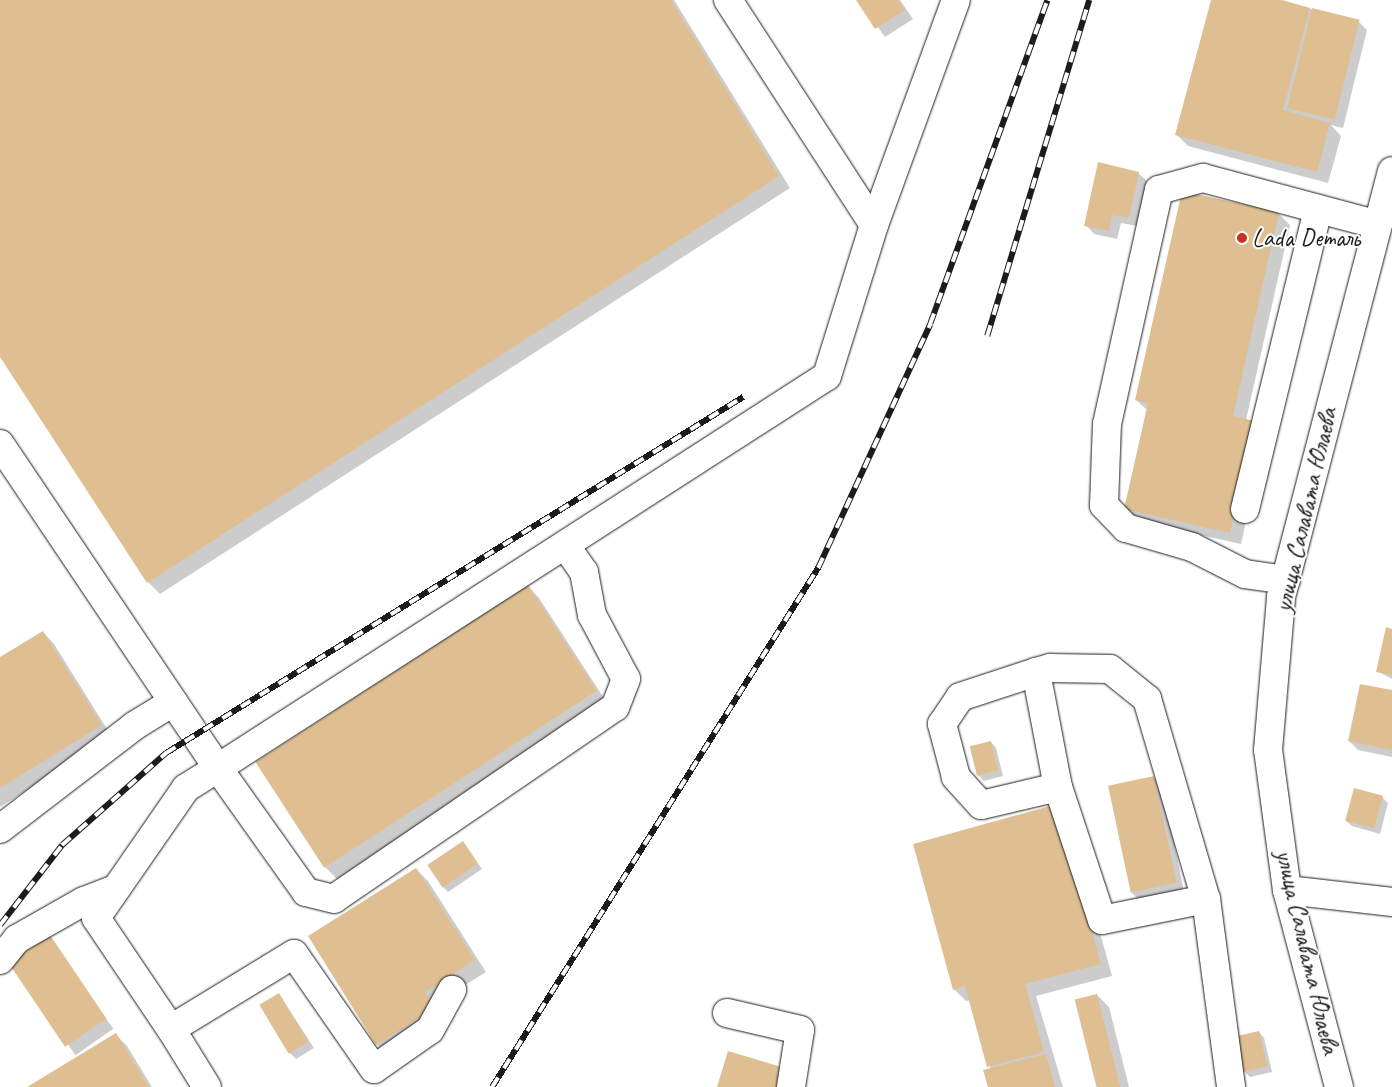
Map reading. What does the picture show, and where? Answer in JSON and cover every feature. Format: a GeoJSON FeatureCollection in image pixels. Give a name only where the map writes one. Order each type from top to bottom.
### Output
{"type":"FeatureCollection","features":[{"type":"Feature","properties":{"kind":"street"},"geometry":{"type":"LineString","coordinates":[[728,0],[874,225]]}},
{"type":"Feature","properties":{"kind":"street"},"geometry":{"type":"LineString","coordinates":[[208,1087],[96,918],[186,788],[827,376],[874,225],[956,0]]}},
{"type":"Feature","properties":{"kind":"street","name":"улица Салавата Юлаева"},"geometry":{"type":"LineString","coordinates":[[1339,1087],[1287,890],[1268,750],[1282,597],[1392,171]]}},
{"type":"Feature","properties":{"kind":"street"},"geometry":{"type":"LineString","coordinates":[[1286,580],[1245,574],[1192,547],[1126,528],[1104,505],[1107,424],[1159,190],[1203,178],[1378,225]]}},
{"type":"Feature","properties":{"kind":"street"},"geometry":{"type":"LineString","coordinates":[[1245,508],[1318,209]]}},
{"type":"Feature","properties":{"kind":"street"},"geometry":{"type":"LineString","coordinates":[[0,444],[218,768],[306,892],[334,899],[615,707],[626,679],[592,615],[584,572],[565,545]]}},
{"type":"Feature","properties":{"kind":"street"},"geometry":{"type":"LineString","coordinates":[[1058,788],[981,805],[956,777],[942,724],[960,696],[1050,668],[1110,669],[1147,700],[1206,899],[1231,1087]]}},
{"type":"Feature","properties":{"kind":"street"},"geometry":{"type":"LineString","coordinates":[[1036,672],[1058,788],[1102,920],[1206,899]]}},
{"type":"Feature","properties":{"kind":"street"},"geometry":{"type":"LineString","coordinates":[[0,829],[134,726],[174,702]]}},
{"type":"Feature","properties":{"kind":"street"},"geometry":{"type":"LineString","coordinates":[[0,960],[17,939],[84,901],[116,890]]}},
{"type":"Feature","properties":{"kind":"street"},"geometry":{"type":"LineString","coordinates":[[1287,890],[1392,902]]}},
{"type":"Feature","properties":{"kind":"street"},"geometry":{"type":"LineString","coordinates":[[171,1029],[294,954],[374,1069],[430,1030],[452,990]]}},
{"type":"Feature","properties":{"kind":"street"},"geometry":{"type":"LineString","coordinates":[[727,1013],[800,1030],[791,1087]]}},
{"type":"Feature","properties":{"kind":"building"},"geometry":{"type":"Polygon","coordinates":[[[0,0],[671,0],[779,176],[147,583],[0,357],[0,0]]]}},
{"type":"Feature","properties":{"kind":"building"},"geometry":{"type":"Polygon","coordinates":[[[856,0],[898,0],[905,10],[875,29],[856,0]]]}},
{"type":"Feature","properties":{"kind":"building"},"geometry":{"type":"Polygon","coordinates":[[[1211,0],[1282,0],[1310,8],[1283,110],[1330,123],[1317,172],[1175,135],[1211,0]]]}},
{"type":"Feature","properties":{"kind":"building"},"geometry":{"type":"Polygon","coordinates":[[[1312,8],[1360,20],[1335,120],[1287,108],[1312,8]]]}},
{"type":"Feature","properties":{"kind":"building"},"geometry":{"type":"Polygon","coordinates":[[[1098,162],[1139,172],[1129,218],[1112,215],[1109,231],[1084,226],[1098,162]]]}},
{"type":"Feature","properties":{"kind":"building"},"geometry":{"type":"Polygon","coordinates":[[[1182,191],[1279,212],[1233,416],[1255,421],[1230,533],[1124,509],[1148,403],[1135,400],[1182,191]]]}},
{"type":"Feature","properties":{"kind":"building"},"geometry":{"type":"Polygon","coordinates":[[[528,585],[597,691],[324,868],[255,762],[528,585]]]}},
{"type":"Feature","properties":{"kind":"building"},"geometry":{"type":"Polygon","coordinates":[[[1386,627],[1392,629],[1392,675],[1376,672],[1386,627]]]}},
{"type":"Feature","properties":{"kind":"building"},"geometry":{"type":"Polygon","coordinates":[[[43,631],[102,725],[0,788],[0,657],[43,631]]]}},
{"type":"Feature","properties":{"kind":"building"},"geometry":{"type":"Polygon","coordinates":[[[1360,684],[1392,690],[1392,750],[1348,741],[1360,684]]]}},
{"type":"Feature","properties":{"kind":"building"},"geometry":{"type":"Polygon","coordinates":[[[991,741],[998,770],[977,775],[970,746],[991,741]]]}},
{"type":"Feature","properties":{"kind":"building"},"geometry":{"type":"Polygon","coordinates":[[[1154,776],[1177,883],[1131,892],[1108,786],[1154,776]]]}},
{"type":"Feature","properties":{"kind":"building"},"geometry":{"type":"Polygon","coordinates":[[[1354,788],[1383,796],[1374,829],[1345,821],[1354,788]]]}},
{"type":"Feature","properties":{"kind":"building"},"geometry":{"type":"Polygon","coordinates":[[[1057,804],[1101,964],[1025,984],[1044,1052],[987,1067],[965,986],[953,990],[913,844],[1057,804]]]}},
{"type":"Feature","properties":{"kind":"building"},"geometry":{"type":"Polygon","coordinates":[[[463,841],[478,863],[442,887],[427,865],[463,841]]]}},
{"type":"Feature","properties":{"kind":"building"},"geometry":{"type":"Polygon","coordinates":[[[416,868],[475,960],[425,992],[435,1008],[376,1045],[308,936],[416,868]]]}},
{"type":"Feature","properties":{"kind":"building"},"geometry":{"type":"Polygon","coordinates":[[[50,935],[106,1019],[65,1047],[9,963],[50,935]]]}},
{"type":"Feature","properties":{"kind":"building"},"geometry":{"type":"Polygon","coordinates":[[[279,993],[308,1042],[289,1054],[259,1005],[279,993]]]}},
{"type":"Feature","properties":{"kind":"building"},"geometry":{"type":"Polygon","coordinates":[[[1097,994],[1120,1087],[1096,1087],[1075,1000],[1097,994]]]}},
{"type":"Feature","properties":{"kind":"building"},"geometry":{"type":"Polygon","coordinates":[[[1259,1031],[1267,1066],[1243,1072],[1235,1037],[1259,1031]]]}},
{"type":"Feature","properties":{"kind":"building"},"geometry":{"type":"Polygon","coordinates":[[[116,1033],[149,1087],[27,1087],[116,1033]]]}},
{"type":"Feature","properties":{"kind":"building"},"geometry":{"type":"Polygon","coordinates":[[[728,1051],[795,1071],[790,1087],[717,1087],[728,1051]]]}},
{"type":"Feature","properties":{"kind":"building"},"geometry":{"type":"Polygon","coordinates":[[[1046,1054],[1055,1087],[988,1087],[983,1070],[1046,1054]]]}},
{"type":"Feature","properties":{"kind":"railway"},"geometry":{"type":"LineString","coordinates":[[492,1087],[818,568],[930,324],[1047,0]]}},
{"type":"Feature","properties":{"kind":"railway"},"geometry":{"type":"LineString","coordinates":[[987,336],[1089,0]]}},
{"type":"Feature","properties":{"kind":"railway"},"geometry":{"type":"LineString","coordinates":[[0,925],[62,845],[166,753],[743,397]]}},
{"type":"Feature","properties":{"kind":"place","name":"Lada Dеталь"},"geometry":{"type":"Point","coordinates":[1242,238]}}]}
